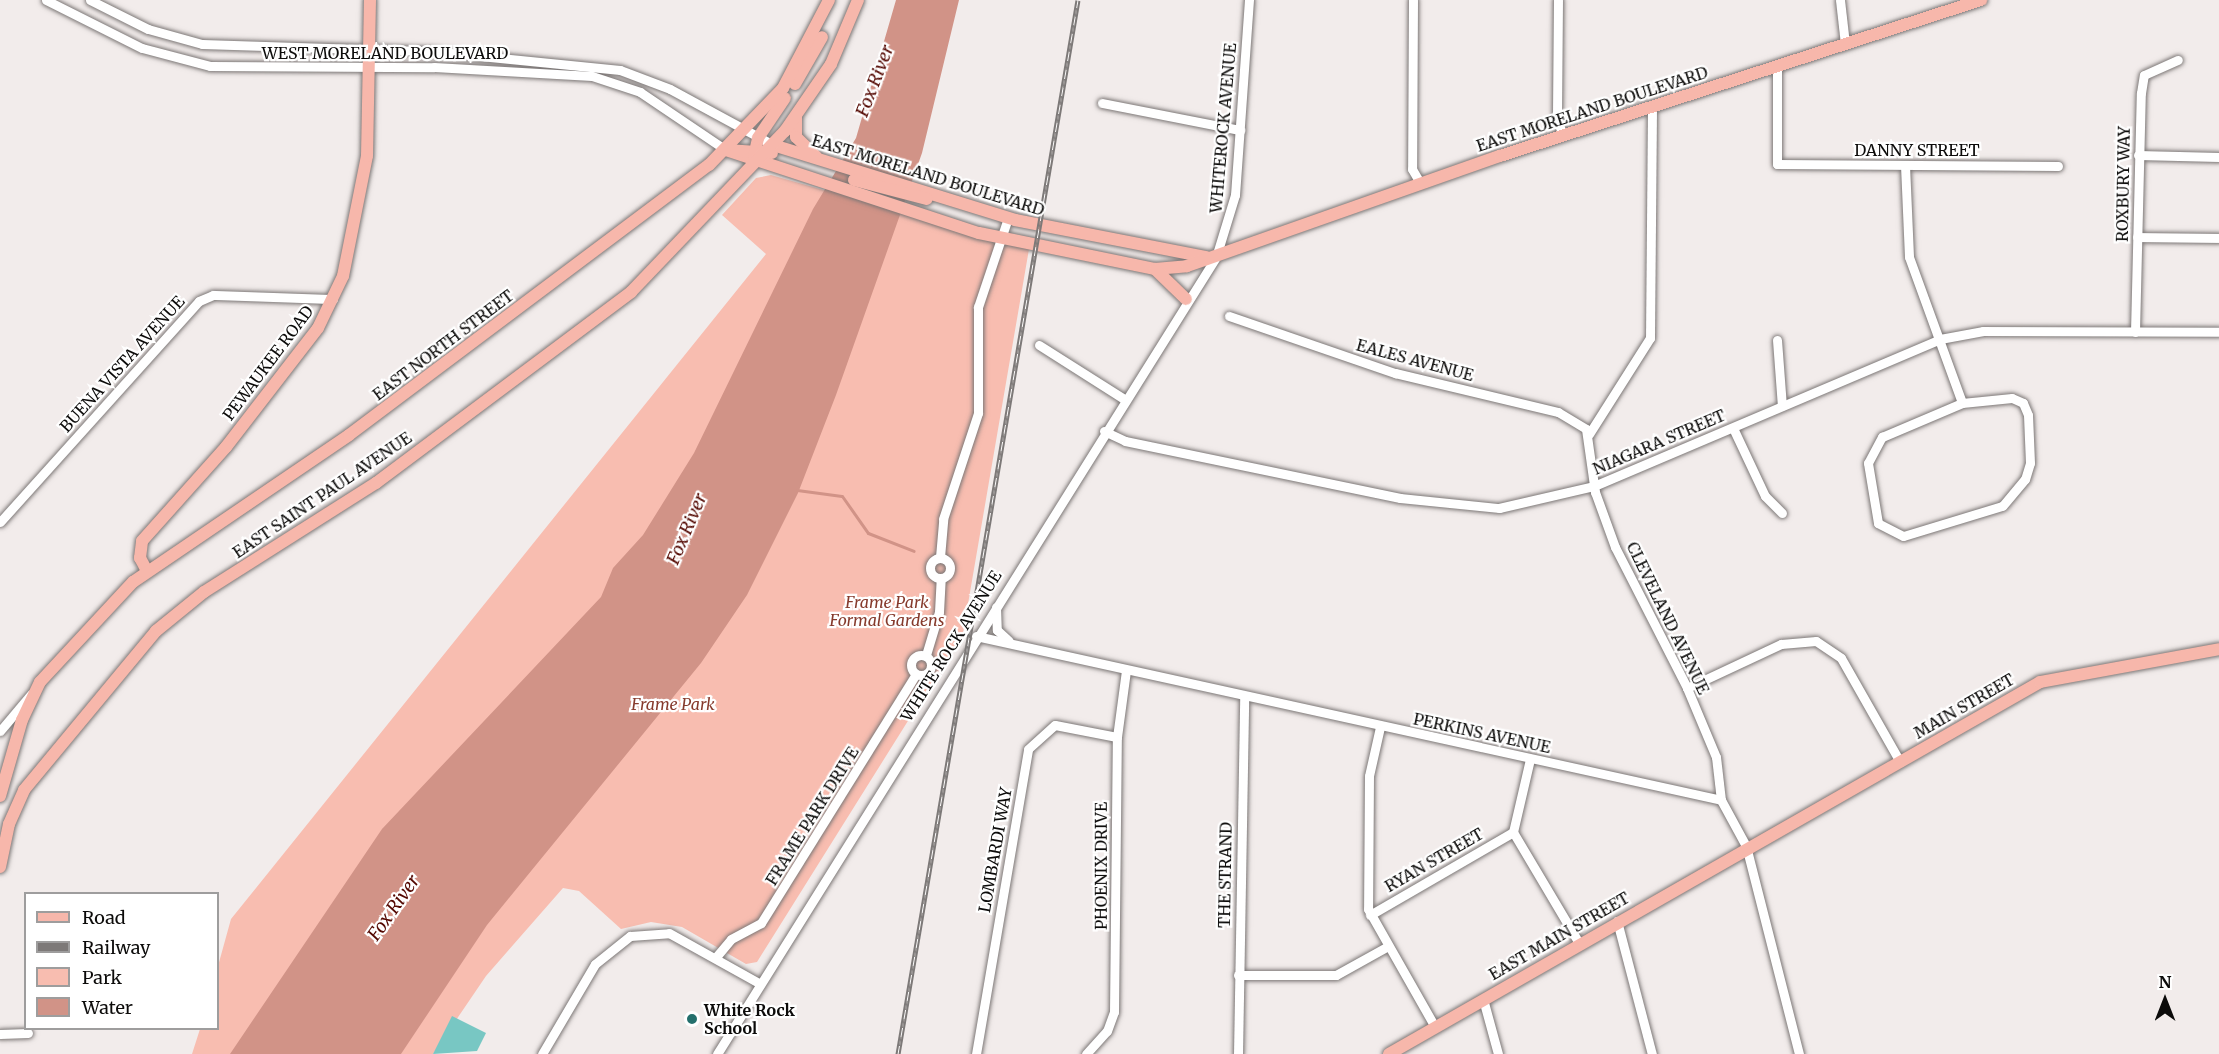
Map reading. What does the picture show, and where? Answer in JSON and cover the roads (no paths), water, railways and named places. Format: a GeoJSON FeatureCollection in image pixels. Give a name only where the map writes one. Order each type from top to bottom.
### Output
{"type":"FeatureCollection","features":[{"type":"Feature","properties":{"kind":"main road","name":"PEWAUKEE ROAD"},"geometry":{"type":"LineString","coordinates":[[147,571],[140,558],[142,541],[246,422],[333,299],[364,179],[370,69],[370,0]]}},
{"type":"Feature","properties":{"kind":"main road","name":"EAST NORTH STREET"},"geometry":{"type":"LineString","coordinates":[[0,796],[22,720],[40,682],[57,658],[147,571],[349,435],[726,150],[774,101],[807,51],[829,0]]}},
{"type":"Feature","properties":{"kind":"main road"},"geometry":{"type":"LineString","coordinates":[[756,163],[756,143],[810,63],[827,26],[829,0]]}},
{"type":"Feature","properties":{"kind":"main road"},"geometry":{"type":"LineString","coordinates":[[771,148],[797,116],[831,64],[858,0]]}},
{"type":"Feature","properties":{"kind":"main road","name":"EAST MORELAND BOULEVARD"},"geometry":{"type":"LineString","coordinates":[[820,184],[1004,238],[1155,268],[1216,257],[1420,183],[1981,0]]}},
{"type":"Feature","properties":{"kind":"main road"},"geometry":{"type":"LineString","coordinates":[[797,116],[796,137],[824,166]]}},
{"type":"Feature","properties":{"kind":"main road","name":"EAST MORELAND BOULEVARD"},"geometry":{"type":"LineString","coordinates":[[726,150],[756,143],[911,193],[954,202],[1008,218],[1096,238],[1216,257]]}},
{"type":"Feature","properties":{"kind":"main road","name":"EAST SAINT PAUL AVENUE"},"geometry":{"type":"LineString","coordinates":[[0,867],[9,824],[24,790],[156,631],[204,592],[376,483],[631,292],[771,148]]}},
{"type":"Feature","properties":{"kind":"main road","name":"WEST MORELAND BOULEVARD"},"geometry":{"type":"LineString","coordinates":[[726,150],[756,163],[820,184]]}},
{"type":"Feature","properties":{"kind":"main road"},"geometry":{"type":"LineString","coordinates":[[1091,256],[1096,238]]}},
{"type":"Feature","properties":{"kind":"main road"},"geometry":{"type":"LineString","coordinates":[[1155,268],[1186,299]]}},
{"type":"Feature","properties":{"kind":"main road","name":"MAIN STREET"},"geometry":{"type":"LineString","coordinates":[[1746,846],[2040,682],[2219,649]]}},
{"type":"Feature","properties":{"kind":"main road","name":"EAST MAIN STREET"},"geometry":{"type":"LineString","coordinates":[[1389,1054],[1746,846]]}},
{"type":"Feature","properties":{"kind":"street","name":"WEST MORELAND BOULEVARD"},"geometry":{"type":"LineString","coordinates":[[46,0],[127,42],[187,62],[299,69],[434,67],[600,78],[640,92],[726,150]]}},
{"type":"Feature","properties":{"kind":"street","name":"WEST MORELAND BOULEVARD"},"geometry":{"type":"LineString","coordinates":[[90,0],[148,29],[191,41],[300,48],[370,48],[620,70],[670,89],[744,133],[756,143]]}},
{"type":"Feature","properties":{"kind":"street","name":"WHITEROCK AVENUE"},"geometry":{"type":"LineString","coordinates":[[1216,257],[1235,195],[1249,0]]}},
{"type":"Feature","properties":{"kind":"street"},"geometry":{"type":"LineString","coordinates":[[1413,0],[1412,169],[1420,183]]}},
{"type":"Feature","properties":{"kind":"street"},"geometry":{"type":"LineString","coordinates":[[1558,0],[1557,120],[1563,135]]}},
{"type":"Feature","properties":{"kind":"street"},"geometry":{"type":"LineString","coordinates":[[1840,0],[1845,44]]}},
{"type":"Feature","properties":{"kind":"street"},"geometry":{"type":"LineString","coordinates":[[187,62],[191,41]]}},
{"type":"Feature","properties":{"kind":"street"},"geometry":{"type":"LineString","coordinates":[[299,69],[300,48]]}},
{"type":"Feature","properties":{"kind":"street","name":"ROXBURY WAY"},"geometry":{"type":"LineString","coordinates":[[2134,332],[2138,155],[2144,75],[2178,60]]}},
{"type":"Feature","properties":{"kind":"street","name":"DANNY STREET"},"geometry":{"type":"LineString","coordinates":[[1777,66],[1778,164],[2058,166]]}},
{"type":"Feature","properties":{"kind":"street"},"geometry":{"type":"LineString","coordinates":[[1102,103],[1240,130]]}},
{"type":"Feature","properties":{"kind":"street"},"geometry":{"type":"LineString","coordinates":[[1588,434],[1650,338],[1652,106]]}},
{"type":"Feature","properties":{"kind":"street"},"geometry":{"type":"LineString","coordinates":[[2138,155],[2219,157]]}},
{"type":"Feature","properties":{"kind":"street"},"geometry":{"type":"LineString","coordinates":[[1905,165],[1909,257],[1962,403]]}},
{"type":"Feature","properties":{"kind":"street","name":"FRAME PARK DRIVE"},"geometry":{"type":"LineString","coordinates":[[716,957],[731,939],[761,923],[916,674],[930,669],[926,656],[939,612],[941,579],[930,567],[940,557],[943,519],[978,413],[978,307],[1004,238],[1008,218]]}},
{"type":"Feature","properties":{"kind":"street"},"geometry":{"type":"LineString","coordinates":[[2137,237],[2219,238]]}},
{"type":"Feature","properties":{"kind":"street","name":"WHITE ROCK AVENUE"},"geometry":{"type":"LineString","coordinates":[[717,1054],[1186,299],[1216,257]]}},
{"type":"Feature","properties":{"kind":"street","name":"BUENA VISTA AVENUE"},"geometry":{"type":"LineString","coordinates":[[0,522],[199,301],[213,295],[333,299]]}},
{"type":"Feature","properties":{"kind":"street","name":"EALES AVENUE"},"geometry":{"type":"LineString","coordinates":[[1229,316],[1406,377],[1558,412],[1580,422],[1588,434]]}},
{"type":"Feature","properties":{"kind":"street","name":"NIAGARA STREET"},"geometry":{"type":"LineString","coordinates":[[1104,431],[1125,441],[1228,464],[1468,509],[1533,504],[1594,486],[1940,339],[1983,331],[2219,332]]}},
{"type":"Feature","properties":{"kind":"street"},"geometry":{"type":"LineString","coordinates":[[1777,340],[1782,406]]}},
{"type":"Feature","properties":{"kind":"street"},"geometry":{"type":"LineString","coordinates":[[1039,345],[1124,399]]}},
{"type":"Feature","properties":{"kind":"street"},"geometry":{"type":"LineString","coordinates":[[2012,398],[2023,404],[2030,463],[2025,478],[2002,506],[1903,536],[1888,533],[1878,523],[1868,463],[1872,447],[1882,437],[1962,403],[2012,398]]}},
{"type":"Feature","properties":{"kind":"street"},"geometry":{"type":"LineString","coordinates":[[1734,428],[1765,496],[1782,513]]}},
{"type":"Feature","properties":{"kind":"street","name":"CLEVELAND AVENUE"},"geometry":{"type":"LineString","coordinates":[[1588,434],[1594,486],[1632,585],[1687,688],[1718,764],[1721,800]]}},
{"type":"Feature","properties":{"kind":"street"},"geometry":{"type":"LineString","coordinates":[[997,602],[1000,634],[1029,648]]}},
{"type":"Feature","properties":{"kind":"street","name":"PERKINS AVENUE"},"geometry":{"type":"LineString","coordinates":[[976,636],[1380,727],[1721,800]]}},
{"type":"Feature","properties":{"kind":"street"},"geometry":{"type":"LineString","coordinates":[[1687,688],[1781,644],[1816,641],[1841,658],[1900,762]]}},
{"type":"Feature","properties":{"kind":"street","name":"FRAME PARK DRIVE"},"geometry":{"type":"LineString","coordinates":[[916,674],[913,660],[926,656]]}},
{"type":"Feature","properties":{"kind":"street","name":"PHOENIX DRIVE"},"geometry":{"type":"LineString","coordinates":[[1086,1054],[1107,1031],[1114,1012],[1117,737],[1126,670]]}},
{"type":"Feature","properties":{"kind":"street","name":"EAST NORTH STREET"},"geometry":{"type":"LineString","coordinates":[[0,731],[40,682]]}},
{"type":"Feature","properties":{"kind":"street","name":"THE STRAND"},"geometry":{"type":"LineString","coordinates":[[1238,1054],[1244,696]]}},
{"type":"Feature","properties":{"kind":"street","name":"LOMBARDI WAY"},"geometry":{"type":"LineString","coordinates":[[976,1054],[1028,749],[1055,725],[1117,737]]}},
{"type":"Feature","properties":{"kind":"street"},"geometry":{"type":"LineString","coordinates":[[1380,727],[1369,776],[1370,915],[1436,1027]]}},
{"type":"Feature","properties":{"kind":"street"},"geometry":{"type":"LineString","coordinates":[[1530,759],[1513,832],[1579,943]]}},
{"type":"Feature","properties":{"kind":"street"},"geometry":{"type":"LineString","coordinates":[[1721,800],[1746,846],[1799,1054]]}},
{"type":"Feature","properties":{"kind":"street","name":"RYAN STREET"},"geometry":{"type":"LineString","coordinates":[[1370,915],[1513,832]]}},
{"type":"Feature","properties":{"kind":"street"},"geometry":{"type":"LineString","coordinates":[[1617,921],[1652,1054]]}},
{"type":"Feature","properties":{"kind":"street"},"geometry":{"type":"LineString","coordinates":[[542,1054],[595,964],[621,940],[669,933],[716,957],[759,983]]}},
{"type":"Feature","properties":{"kind":"street"},"geometry":{"type":"LineString","coordinates":[[1238,975],[1336,975],[1388,946]]}},
{"type":"Feature","properties":{"kind":"street"},"geometry":{"type":"LineString","coordinates":[[1483,999],[1498,1054]]}},
{"type":"Feature","properties":{"kind":"street"},"geometry":{"type":"LineString","coordinates":[[0,1034],[28,1033]]}},
{"type":"Feature","properties":{"kind":"water","name":"Fox River"},"geometry":{"type":"Polygon","coordinates":[[[896,0],[959,0],[922,153],[836,395],[798,493],[747,595],[701,663],[487,925],[401,1054],[230,1054],[382,829],[601,597],[613,568],[643,535],[694,453],[813,209],[856,138],[896,0]]]}},
{"type":"Feature","properties":{"kind":"waterway"},"geometry":{"type":"LineString","coordinates":[[797,490],[842,496],[868,533],[914,551]]}},
{"type":"Feature","properties":{"kind":"railway"},"geometry":{"type":"LineString","coordinates":[[898,1054],[1078,0]]}},
{"type":"Feature","properties":{"kind":"place","name":"White Rock School"},"geometry":{"type":"Point","coordinates":[692,1019]}},
{"type":"Feature","properties":{"kind":"park label","name":"Frame Park Formal Gardens"},"geometry":{"type":"Point","coordinates":[887,611]}},
{"type":"Feature","properties":{"kind":"park label","name":"Frame Park"},"geometry":{"type":"Point","coordinates":[673,704]}}]}
